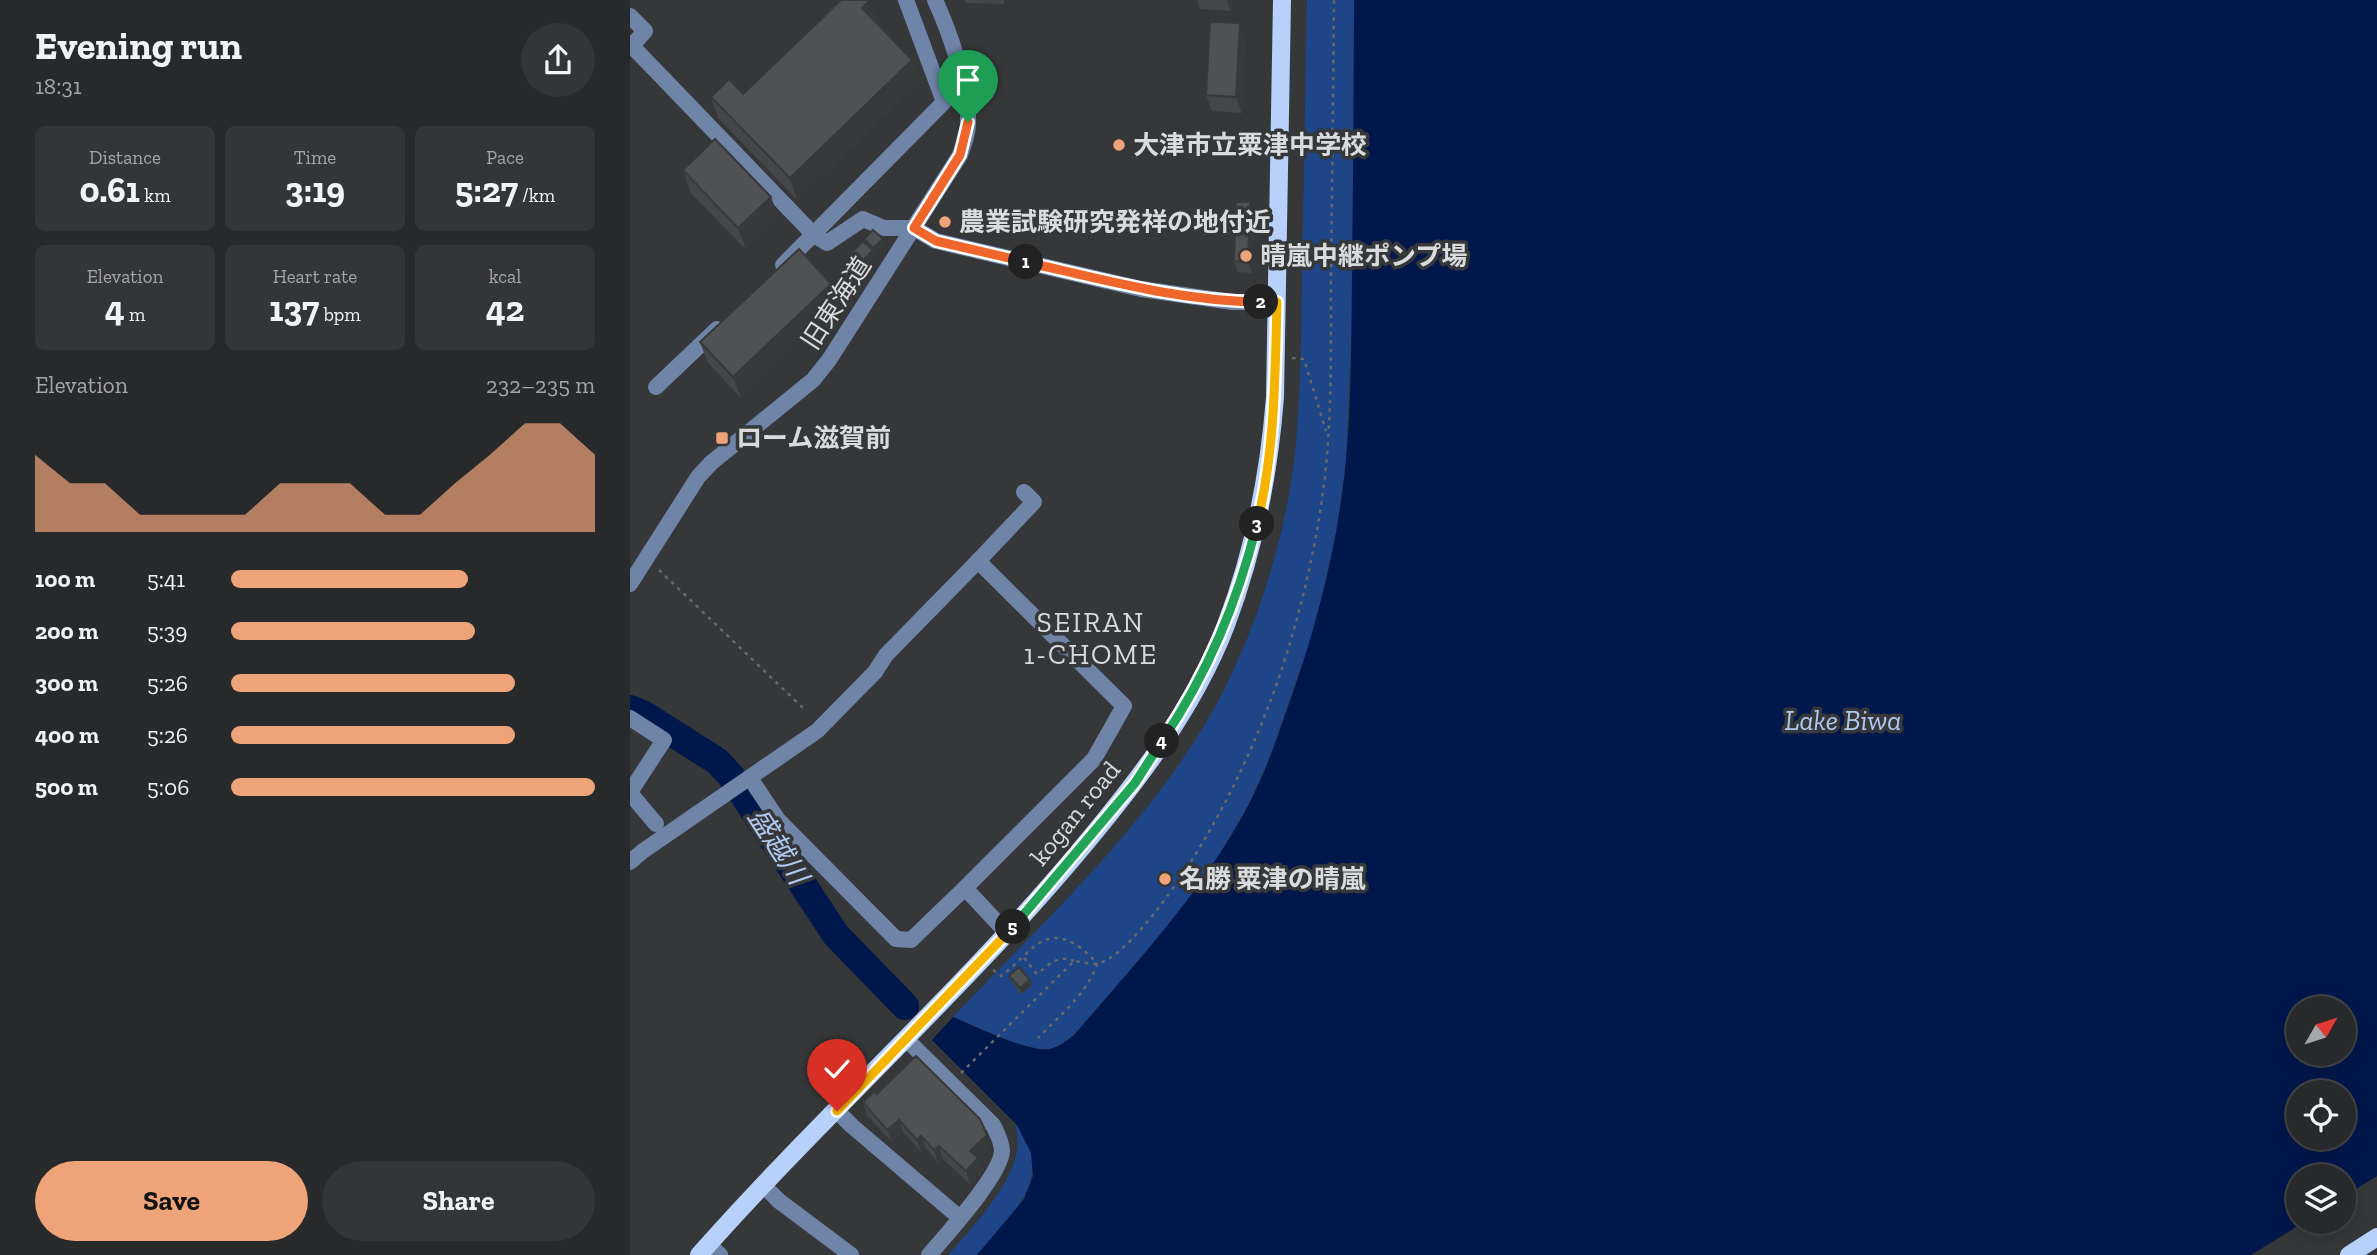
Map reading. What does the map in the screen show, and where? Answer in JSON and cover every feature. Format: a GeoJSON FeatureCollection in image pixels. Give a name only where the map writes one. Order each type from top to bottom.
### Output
{"type":"FeatureCollection","features":[{"type":"Feature","properties":{"kind":"main road","name":"kogan road"},"geometry":{"type":"LineString","coordinates":[[709,1251],[764,1186],[1007,933],[1135,783],[1188,703],[1225,627],[1247,565],[1261,509],[1270,454],[1275,397],[1282,0]]}},
{"type":"Feature","properties":{"kind":"main road"},"geometry":{"type":"LineString","coordinates":[[2349,1255],[2377,1237]]}},
{"type":"Feature","properties":{"kind":"street"},"geometry":{"type":"LineString","coordinates":[[775,273],[944,102],[905,0]]}},
{"type":"Feature","properties":{"kind":"street","name":"旧東海道"},"geometry":{"type":"LineString","coordinates":[[630,584],[686,495],[711,463],[813,380],[829,360],[960,155],[968,122],[959,68],[947,27],[935,0]]}},
{"type":"Feature","properties":{"kind":"street"},"geometry":{"type":"LineString","coordinates":[[630,16],[645,31],[632,46],[814,235],[827,243],[863,219],[884,228],[914,228],[936,241],[1141,289],[1223,301],[1277,302]]}},
{"type":"Feature","properties":{"kind":"street"},"geometry":{"type":"LineString","coordinates":[[656,387],[725,320]]}},
{"type":"Feature","properties":{"kind":"street"},"geometry":{"type":"LineString","coordinates":[[630,863],[817,731],[875,672],[886,655],[1034,502],[1024,492]]}},
{"type":"Feature","properties":{"kind":"street"},"geometry":{"type":"LineString","coordinates":[[748,779],[778,820],[896,939],[911,940],[1094,759],[1124,706],[978,561]]}},
{"type":"Feature","properties":{"kind":"street"},"geometry":{"type":"LineString","coordinates":[[630,718],[664,740],[630,793],[656,824]]}},
{"type":"Feature","properties":{"kind":"street"},"geometry":{"type":"LineString","coordinates":[[965,888],[1007,933]]}},
{"type":"Feature","properties":{"kind":"street"},"geometry":{"type":"LineString","coordinates":[[906,1039],[987,1118],[1001,1144],[1002,1154],[996,1170],[929,1255]]}},
{"type":"Feature","properties":{"kind":"street"},"geometry":{"type":"LineString","coordinates":[[837,1111],[960,1218]]}},
{"type":"Feature","properties":{"kind":"street"},"geometry":{"type":"LineString","coordinates":[[764,1186],[779,1201],[851,1255]]}},
{"type":"Feature","properties":{"kind":"path"},"geometry":{"type":"LineString","coordinates":[[1024,958],[1037,974],[1056,959],[1066,958],[1097,964],[1116,956],[1167,898],[1200,848],[1231,792],[1256,738],[1294,628],[1323,492],[1328,434],[1334,0]]}},
{"type":"Feature","properties":{"kind":"path"},"geometry":{"type":"LineString","coordinates":[[1292,358],[1304,359],[1328,434]]}},
{"type":"Feature","properties":{"kind":"path"},"geometry":{"type":"LineString","coordinates":[[647,559],[803,708]]}},
{"type":"Feature","properties":{"kind":"path"},"geometry":{"type":"LineString","coordinates":[[993,970],[1001,976],[1046,940],[1064,939],[1085,949],[1097,964]]}},
{"type":"Feature","properties":{"kind":"path"},"geometry":{"type":"LineString","coordinates":[[960,1074],[1074,961]]}},
{"type":"Feature","properties":{"kind":"path"},"geometry":{"type":"LineString","coordinates":[[1038,1038],[1077,998],[1091,979],[1097,964]]}},
{"type":"Feature","properties":{"kind":"shaded area"},"geometry":{"type":"Polygon","coordinates":[[[1307,0],[1354,0],[1352,320],[1346,462],[1335,540],[1314,630],[1269,759],[1249,804],[1196,890],[1074,1035],[1050,1049],[1029,1047],[953,1017],[1086,878],[1149,805],[1178,766],[1204,726],[1237,663],[1274,558],[1290,487],[1298,408],[1307,0]]]}},
{"type":"Feature","properties":{"kind":"shaded area"},"geometry":{"type":"Polygon","coordinates":[[[1017,1125],[1028,1144],[1032,1162],[1031,1179],[1025,1195],[1015,1211],[977,1255],[948,1255],[985,1212],[1008,1177],[1015,1160],[1017,1125]]]}},
{"type":"Feature","properties":{"kind":"water","name":"Lake Biwa"},"geometry":{"type":"Polygon","coordinates":[[[1354,0],[2377,0],[2377,1176],[2356,1189],[2356,1164],[2286,1164],[2286,1233],[2251,1255],[977,1255],[1024,1199],[1033,1176],[1031,1153],[1017,1125],[932,1040],[953,1017],[1029,1047],[1050,1049],[1062,1044],[1074,1035],[1168,925],[1231,836],[1249,804],[1281,727],[1320,603],[1341,502],[1351,363],[1354,0]]]}},
{"type":"Feature","properties":{"kind":"building"},"geometry":{"type":"Polygon","coordinates":[[[841,0],[870,0],[862,8],[912,60],[790,178],[711,97],[729,79],[743,94],[841,0]]]}},
{"type":"Feature","properties":{"kind":"building"},"geometry":{"type":"Polygon","coordinates":[[[1210,22],[1240,23],[1236,97],[1206,95],[1210,22]]]}},
{"type":"Feature","properties":{"kind":"building"},"geometry":{"type":"Polygon","coordinates":[[[715,139],[771,197],[738,228],[683,170],[715,139]]]}},
{"type":"Feature","properties":{"kind":"building"},"geometry":{"type":"Polygon","coordinates":[[[1236,202],[1250,202],[1248,262],[1234,261],[1236,202]]]}},
{"type":"Feature","properties":{"kind":"building"},"geometry":{"type":"Polygon","coordinates":[[[873,230],[883,239],[873,248],[864,239],[873,230]]]}},
{"type":"Feature","properties":{"kind":"building"},"geometry":{"type":"Polygon","coordinates":[[[863,241],[873,250],[861,262],[852,252],[863,241]]]}},
{"type":"Feature","properties":{"kind":"building"},"geometry":{"type":"Polygon","coordinates":[[[799,249],[831,284],[733,377],[700,342],[799,249]]]}},
{"type":"Feature","properties":{"kind":"building"},"geometry":{"type":"Polygon","coordinates":[[[1019,967],[1030,980],[1020,988],[1009,976],[1019,967]]]}},
{"type":"Feature","properties":{"kind":"building"},"geometry":{"type":"Polygon","coordinates":[[[916,1056],[980,1119],[987,1135],[970,1151],[978,1158],[966,1171],[939,1146],[934,1150],[921,1136],[917,1140],[899,1120],[887,1130],[863,1102],[874,1092],[877,1094],[916,1056]]]}},
{"type":"Feature","properties":{"kind":"waterway","name":"盛越川"},"geometry":{"type":"LineString","coordinates":[[630,709],[643,714],[717,761],[731,776],[836,935],[905,1006]]}},
{"type":"Feature","properties":{"kind":"place","name":"大津市立粟津中学校"},"geometry":{"type":"Point","coordinates":[1119,145]}},
{"type":"Feature","properties":{"kind":"place","name":"農業試験研究発祥の地付近"},"geometry":{"type":"Point","coordinates":[945,222]}},
{"type":"Feature","properties":{"kind":"place","name":"晴嵐中継ポンプ場"},"geometry":{"type":"Point","coordinates":[1246,256]}},
{"type":"Feature","properties":{"kind":"place","name":"ローム滋賀前"},"geometry":{"type":"Point","coordinates":[722,438]}},
{"type":"Feature","properties":{"kind":"place","name":"名勝 粟津の晴嵐"},"geometry":{"type":"Point","coordinates":[1165,879]}},
{"type":"Feature","properties":{"kind":"district","name":"SEIRAN 1-CHOME"},"geometry":{"type":"Point","coordinates":[1091,638]}},
{"type":"Feature","properties":{"kind":"route"},"geometry":{"type":"LineString","coordinates":[[837,1111],[1036,902],[1135,783],[1188,703],[1225,627],[1247,565],[1261,509],[1270,454],[1275,397],[1277,302],[1233,302],[1141,289],[936,241],[914,228],[960,155],[968,122]]}}]}
